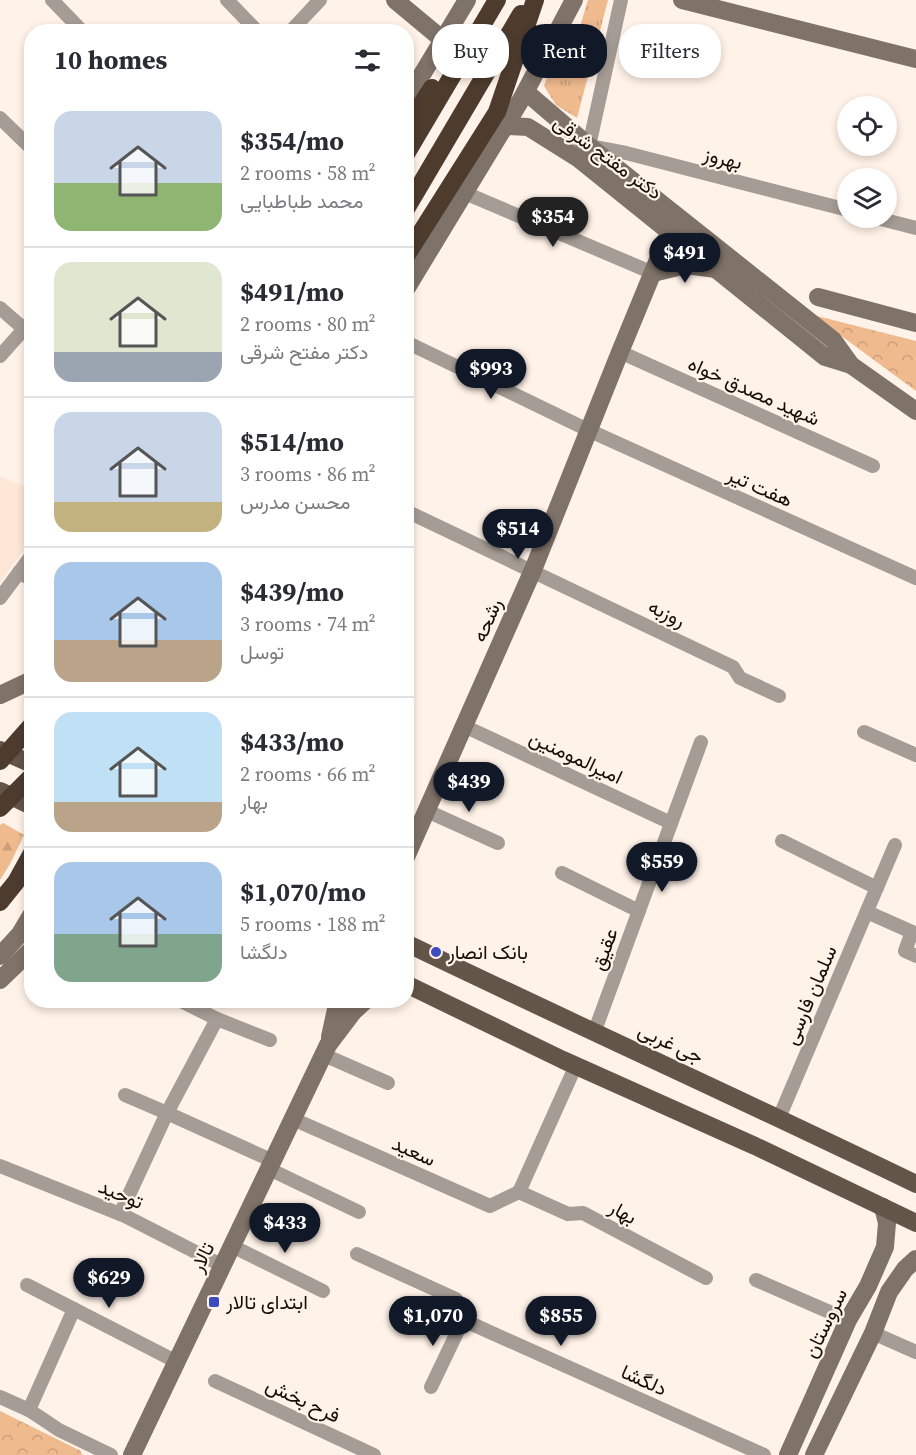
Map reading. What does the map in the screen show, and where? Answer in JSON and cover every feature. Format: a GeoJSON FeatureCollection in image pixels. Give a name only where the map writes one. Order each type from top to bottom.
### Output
{"type":"FeatureCollection","features":[{"type":"Feature","properties":{"kind":"highway"},"geometry":{"type":"LineString","coordinates":[[414,116],[495,0]]}},
{"type":"Feature","properties":{"kind":"highway"},"geometry":{"type":"LineString","coordinates":[[414,140],[495,0]]}},
{"type":"Feature","properties":{"kind":"highway"},"geometry":{"type":"LineString","coordinates":[[414,196],[530,0]]}},
{"type":"Feature","properties":{"kind":"highway"},"geometry":{"type":"LineString","coordinates":[[414,243],[497,112],[534,0]]}},
{"type":"Feature","properties":{"kind":"highway"},"geometry":{"type":"LineString","coordinates":[[0,761],[24,734]]}},
{"type":"Feature","properties":{"kind":"highway"},"geometry":{"type":"LineString","coordinates":[[0,808],[24,784]]}},
{"type":"Feature","properties":{"kind":"highway"},"geometry":{"type":"LineString","coordinates":[[0,902],[24,868]]}},
{"type":"Feature","properties":{"kind":"main road"},"geometry":{"type":"LineString","coordinates":[[0,750],[24,760]]}},
{"type":"Feature","properties":{"kind":"main road"},"geometry":{"type":"LineString","coordinates":[[0,791],[24,802]]}},
{"type":"Feature","properties":{"kind":"main road","name":"جی غربی"},"geometry":{"type":"LineString","coordinates":[[414,947],[916,1184]]}},
{"type":"Feature","properties":{"kind":"main road"},"geometry":{"type":"LineString","coordinates":[[414,988],[916,1223]]}},
{"type":"Feature","properties":{"kind":"street"},"geometry":{"type":"LineString","coordinates":[[52,0],[75,24]]}},
{"type":"Feature","properties":{"kind":"street"},"geometry":{"type":"LineString","coordinates":[[226,0],[250,24]]}},
{"type":"Feature","properties":{"kind":"street"},"geometry":{"type":"LineString","coordinates":[[298,24],[320,0]]}},
{"type":"Feature","properties":{"kind":"street"},"geometry":{"type":"LineString","coordinates":[[395,0],[432,31]]}},
{"type":"Feature","properties":{"kind":"street"},"geometry":{"type":"LineString","coordinates":[[453,24],[467,0]]}},
{"type":"Feature","properties":{"kind":"street"},"geometry":{"type":"LineString","coordinates":[[414,276],[526,92],[574,0]]}},
{"type":"Feature","properties":{"kind":"street"},"geometry":{"type":"LineString","coordinates":[[584,152],[621,0]]}},
{"type":"Feature","properties":{"kind":"street"},"geometry":{"type":"LineString","coordinates":[[682,0],[916,59]]}},
{"type":"Feature","properties":{"kind":"street"},"geometry":{"type":"LineString","coordinates":[[414,88],[432,58]]}},
{"type":"Feature","properties":{"kind":"street","name":"دکتر مفتح شرقی"},"geometry":{"type":"LineString","coordinates":[[526,92],[584,152],[673,223],[832,340],[851,365],[916,411]]}},
{"type":"Feature","properties":{"kind":"street"},"geometry":{"type":"LineString","coordinates":[[0,118],[24,141]]}},
{"type":"Feature","properties":{"kind":"street","name":"دکتر مفتح شرقی"},"geometry":{"type":"LineString","coordinates":[[506,126],[528,127],[584,152]]}},
{"type":"Feature","properties":{"kind":"street","name":"بهروز"},"geometry":{"type":"LineString","coordinates":[[584,152],[626,153],[837,207]]}},
{"type":"Feature","properties":{"kind":"street"},"geometry":{"type":"LineString","coordinates":[[465,193],[653,273],[686,266],[717,269]]}},
{"type":"Feature","properties":{"kind":"street","name":"دکتر مفتح شرقی"},"geometry":{"type":"LineString","coordinates":[[673,223],[717,269],[825,357],[851,365]]}},
{"type":"Feature","properties":{"kind":"street","name":"رشحه"},"geometry":{"type":"LineString","coordinates":[[414,839],[533,570],[673,223]]}},
{"type":"Feature","properties":{"kind":"street"},"geometry":{"type":"LineString","coordinates":[[897,223],[916,228]]}},
{"type":"Feature","properties":{"kind":"street"},"geometry":{"type":"LineString","coordinates":[[818,297],[916,322]]}},
{"type":"Feature","properties":{"kind":"street"},"geometry":{"type":"LineString","coordinates":[[0,308],[24,322]]}},
{"type":"Feature","properties":{"kind":"street"},"geometry":{"type":"LineString","coordinates":[[0,356],[24,329]]}},
{"type":"Feature","properties":{"kind":"street","name":"هفت تیر"},"geometry":{"type":"LineString","coordinates":[[414,346],[588,430],[916,578]]}},
{"type":"Feature","properties":{"kind":"street","name":"شهید مصدق خواه"},"geometry":{"type":"LineString","coordinates":[[620,352],[873,466]]}},
{"type":"Feature","properties":{"kind":"street","name":"روزبه"},"geometry":{"type":"LineString","coordinates":[[414,515],[734,667],[740,678],[779,696]]}},
{"type":"Feature","properties":{"kind":"street"},"geometry":{"type":"LineString","coordinates":[[0,598],[24,566]]}},
{"type":"Feature","properties":{"kind":"street"},"geometry":{"type":"LineString","coordinates":[[19,573],[24,576]]}},
{"type":"Feature","properties":{"kind":"street"},"geometry":{"type":"LineString","coordinates":[[0,695],[24,684]]}},
{"type":"Feature","properties":{"kind":"street","name":"امیرالمومنین"},"geometry":{"type":"LineString","coordinates":[[464,726],[672,822]]}},
{"type":"Feature","properties":{"kind":"street"},"geometry":{"type":"LineString","coordinates":[[864,732],[916,755]]}},
{"type":"Feature","properties":{"kind":"street","name":"عقیق"},"geometry":{"type":"LineString","coordinates":[[594,1033],[701,742]]}},
{"type":"Feature","properties":{"kind":"street"},"geometry":{"type":"LineString","coordinates":[[427,811],[498,843]]}},
{"type":"Feature","properties":{"kind":"street"},"geometry":{"type":"LineString","coordinates":[[782,841],[877,888]]}},
{"type":"Feature","properties":{"kind":"street","name":"سلمان فارسی"},"geometry":{"type":"LineString","coordinates":[[779,1118],[895,845]]}},
{"type":"Feature","properties":{"kind":"street"},"geometry":{"type":"LineString","coordinates":[[562,873],[639,911]]}},
{"type":"Feature","properties":{"kind":"street"},"geometry":{"type":"LineString","coordinates":[[867,912],[914,929],[905,951],[916,956]]}},
{"type":"Feature","properties":{"kind":"street"},"geometry":{"type":"LineString","coordinates":[[0,956],[24,927]]}},
{"type":"Feature","properties":{"kind":"street"},"geometry":{"type":"LineString","coordinates":[[0,980],[24,957]]}},
{"type":"Feature","properties":{"kind":"street"},"geometry":{"type":"LineString","coordinates":[[195,1008],[270,1041]]}},
{"type":"Feature","properties":{"kind":"street"},"geometry":{"type":"LineString","coordinates":[[326,1050],[336,1008]]}},
{"type":"Feature","properties":{"kind":"street"},"geometry":{"type":"LineString","coordinates":[[326,1050],[357,1008]]}},
{"type":"Feature","properties":{"kind":"street"},"geometry":{"type":"LineString","coordinates":[[120,1214],[167,1113],[218,1019]]}},
{"type":"Feature","properties":{"kind":"street"},"geometry":{"type":"LineString","coordinates":[[326,1050],[388,1083]]}},
{"type":"Feature","properties":{"kind":"street","name":"تالار"},"geometry":{"type":"LineString","coordinates":[[132,1455],[326,1050]]}},
{"type":"Feature","properties":{"kind":"street"},"geometry":{"type":"LineString","coordinates":[[519,1192],[576,1065]]}},
{"type":"Feature","properties":{"kind":"street"},"geometry":{"type":"LineString","coordinates":[[125,1095],[167,1113],[359,1212]]}},
{"type":"Feature","properties":{"kind":"street","name":"سعید"},"geometry":{"type":"LineString","coordinates":[[293,1119],[490,1206],[519,1192]]}},
{"type":"Feature","properties":{"kind":"street","name":"توحید"},"geometry":{"type":"LineString","coordinates":[[0,1166],[120,1214],[223,1266]]}},
{"type":"Feature","properties":{"kind":"street","name":"بهار"},"geometry":{"type":"LineString","coordinates":[[519,1192],[568,1214],[583,1213],[706,1278]]}},
{"type":"Feature","properties":{"kind":"street","name":"سروستان"},"geometry":{"type":"LineString","coordinates":[[788,1455],[885,1247],[887,1223],[883,1208]]}},
{"type":"Feature","properties":{"kind":"street"},"geometry":{"type":"LineString","coordinates":[[232,1246],[323,1291]]}},
{"type":"Feature","properties":{"kind":"street"},"geometry":{"type":"LineString","coordinates":[[357,1254],[456,1299],[463,1320],[431,1388]]}},
{"type":"Feature","properties":{"kind":"street"},"geometry":{"type":"LineString","coordinates":[[817,1454],[873,1333],[889,1292],[905,1269],[916,1259]]}},
{"type":"Feature","properties":{"kind":"street"},"geometry":{"type":"LineString","coordinates":[[756,1280],[849,1320]]}},
{"type":"Feature","properties":{"kind":"street"},"geometry":{"type":"LineString","coordinates":[[27,1285],[177,1362]]}},
{"type":"Feature","properties":{"kind":"street"},"geometry":{"type":"LineString","coordinates":[[29,1410],[74,1308]]}},
{"type":"Feature","properties":{"kind":"street","name":"دلگشا"},"geometry":{"type":"LineString","coordinates":[[463,1320],[764,1455]]}},
{"type":"Feature","properties":{"kind":"street"},"geometry":{"type":"LineString","coordinates":[[873,1333],[916,1352]]}},
{"type":"Feature","properties":{"kind":"street","name":"فرح بخش"},"geometry":{"type":"LineString","coordinates":[[216,1381],[374,1455]]}},
{"type":"Feature","properties":{"kind":"street"},"geometry":{"type":"LineString","coordinates":[[0,1397],[29,1410],[59,1430],[111,1455]]}},
{"type":"Feature","properties":{"kind":"shaded area"},"geometry":{"type":"Polygon","coordinates":[[[0,476],[24,486],[24,549],[0,583],[0,476]]]}},
{"type":"Feature","properties":{"kind":"green space"},"geometry":{"type":"Polygon","coordinates":[[[588,0],[608,0],[602,24],[581,24],[588,0]]]}},
{"type":"Feature","properties":{"kind":"green space"},"geometry":{"type":"Polygon","coordinates":[[[547,78],[588,78],[577,118],[556,105],[544,86],[547,78]]]}},
{"type":"Feature","properties":{"kind":"green space"},"geometry":{"type":"Polygon","coordinates":[[[813,315],[916,341],[916,391],[813,315]]]}},
{"type":"Feature","properties":{"kind":"green space"},"geometry":{"type":"Polygon","coordinates":[[[3,823],[24,835],[0,880],[0,825],[3,823]]]}},
{"type":"Feature","properties":{"kind":"green space"},"geometry":{"type":"Polygon","coordinates":[[[0,1411],[81,1451],[82,1455],[0,1455],[0,1411]]]}},
{"type":"Feature","properties":{"kind":"place","name":"بانک انصار"},"geometry":{"type":"Point","coordinates":[436,952]}},
{"type":"Feature","properties":{"kind":"place","name":"ابتدای تالار"},"geometry":{"type":"Point","coordinates":[214,1302]}}]}
